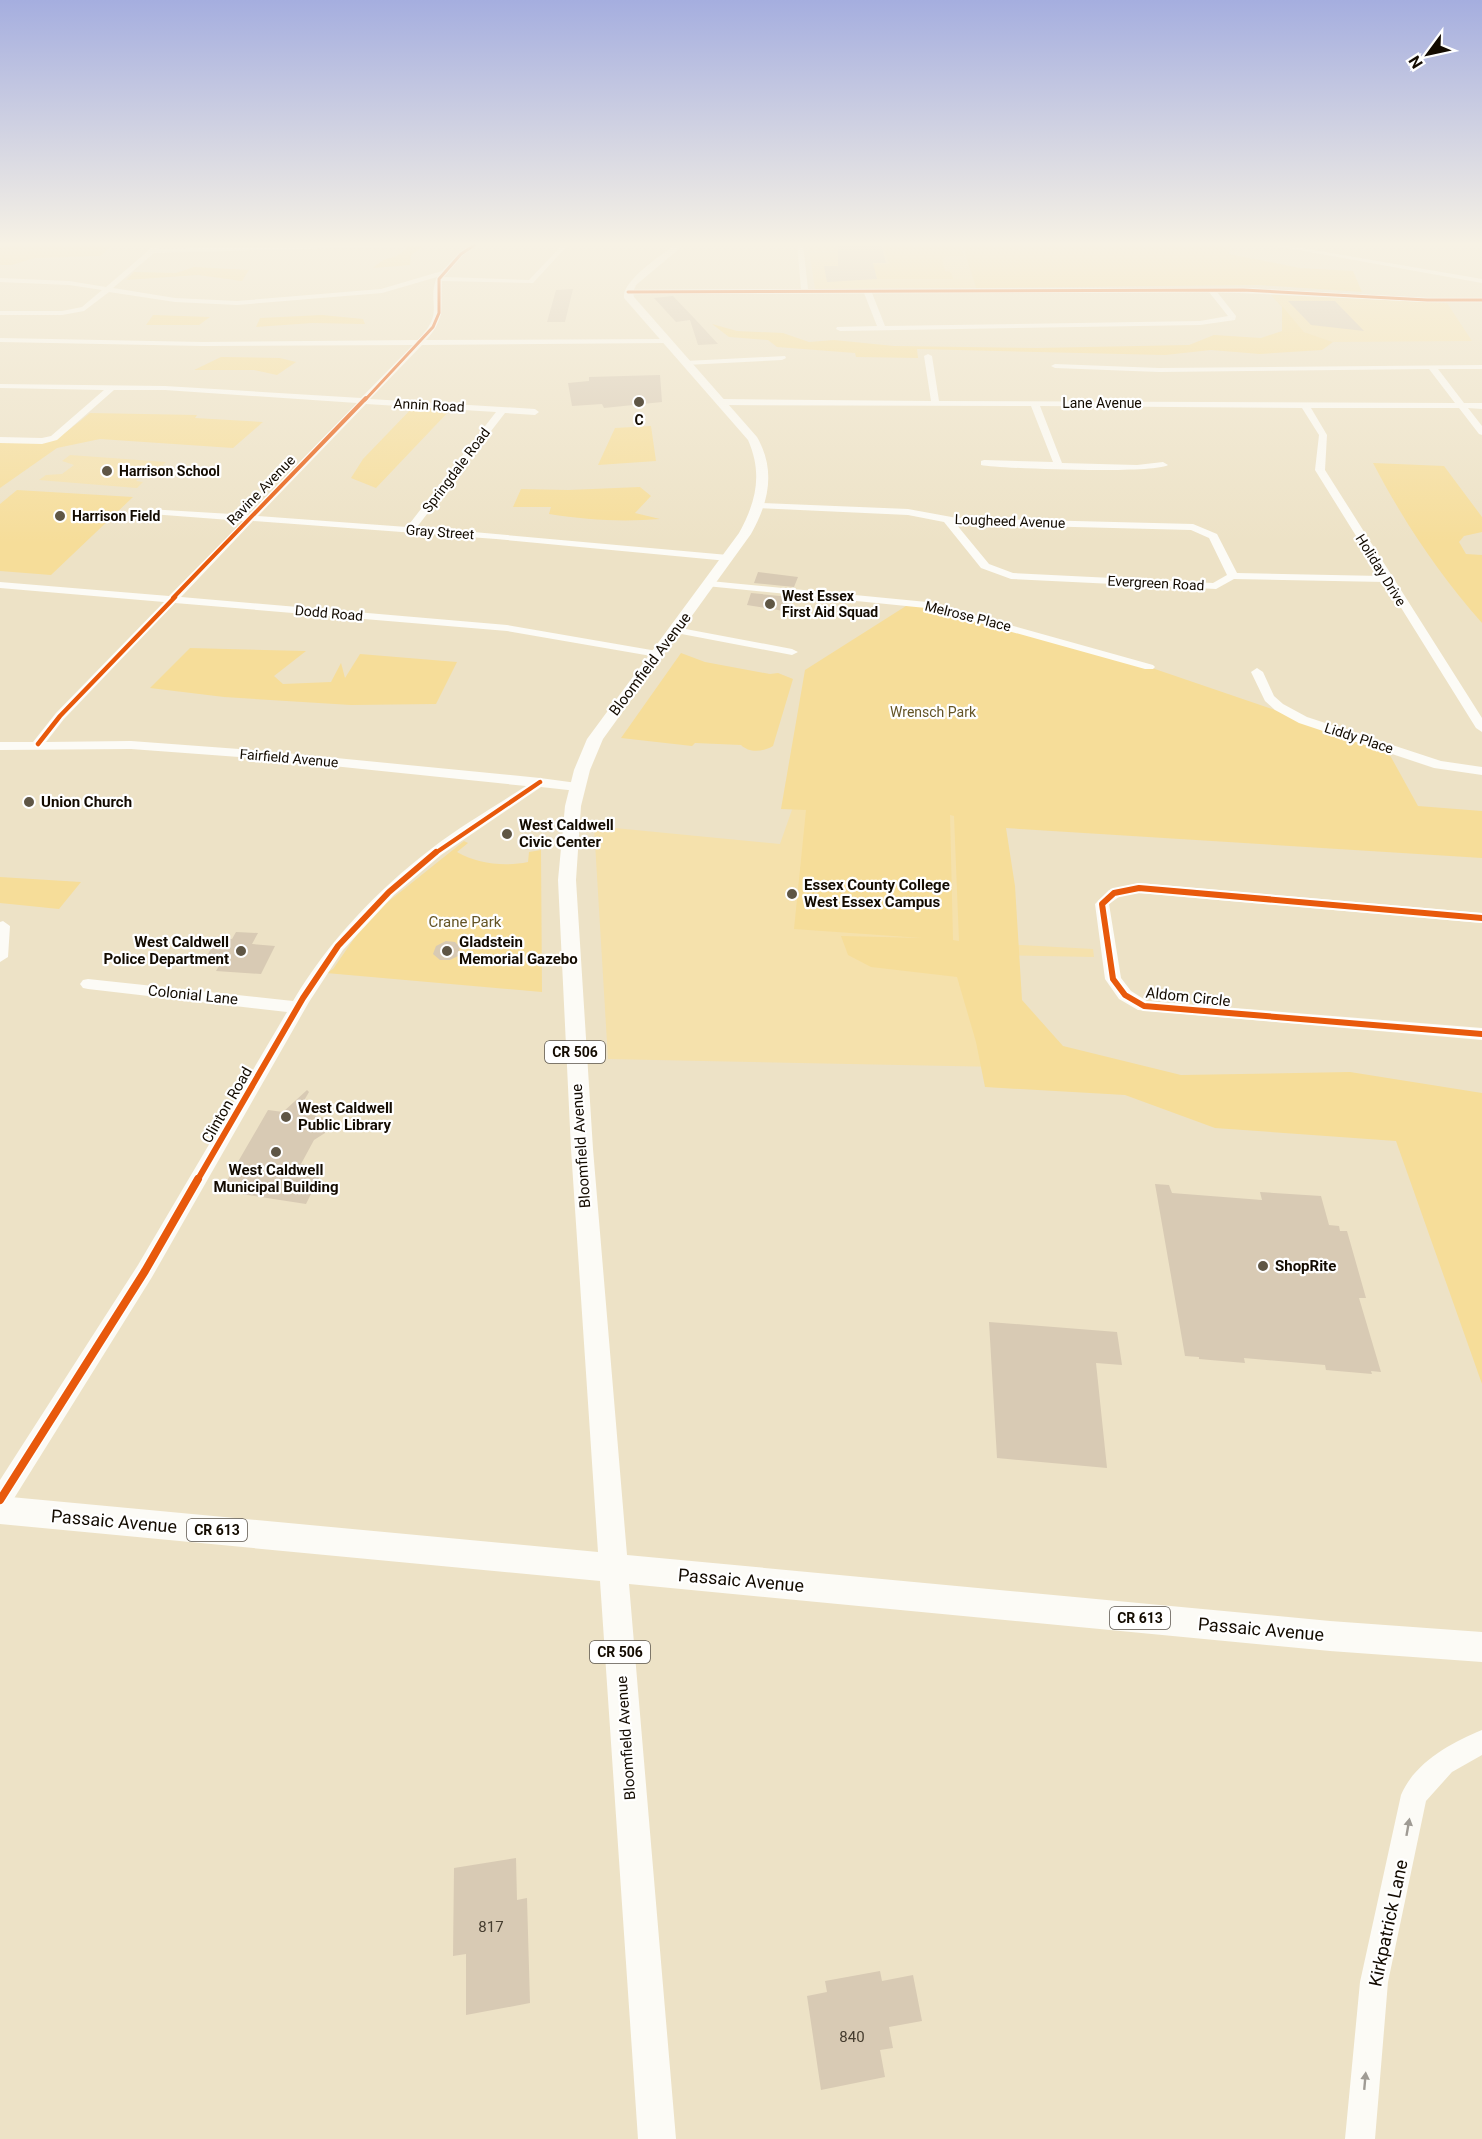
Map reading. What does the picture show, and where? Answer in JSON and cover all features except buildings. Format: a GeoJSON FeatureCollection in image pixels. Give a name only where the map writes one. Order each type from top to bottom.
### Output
{"type":"FeatureCollection","features":[{"type":"Feature","properties":{"kind":"main road","name":"Bloomfield Avenue"},"geometry":{"type":"LineString","coordinates":[[657,2139],[576,1066],[567,880],[570,832],[577,787],[595,739],[710,584],[745,534],[760,506],[764,484],[761,458],[747,431],[669,344]]}},
{"type":"Feature","properties":{"kind":"main road","name":"Passaic Avenue"},"geometry":{"type":"LineString","coordinates":[[0,1510],[1330,1636],[1482,1647]]}},
{"type":"Feature","properties":{"kind":"street"},"geometry":{"type":"LineString","coordinates":[[194,344],[242,344]]}},
{"type":"Feature","properties":{"kind":"street","name":"Ravine Avenue"},"geometry":{"type":"LineString","coordinates":[[38,744],[60,716],[418,344]]}},
{"type":"Feature","properties":{"kind":"street"},"geometry":{"type":"LineString","coordinates":[[928,356],[935,402]]}},
{"type":"Feature","properties":{"kind":"street"},"geometry":{"type":"LineString","coordinates":[[686,363],[782,358]]}},
{"type":"Feature","properties":{"kind":"street"},"geometry":{"type":"LineString","coordinates":[[1055,366],[1159,370],[1482,367]]}},
{"type":"Feature","properties":{"kind":"street"},"geometry":{"type":"LineString","coordinates":[[1433,369],[1482,432]]}},
{"type":"Feature","properties":{"kind":"street","name":"Annin Road"},"geometry":{"type":"LineString","coordinates":[[0,386],[113,387],[535,412]]}},
{"type":"Feature","properties":{"kind":"street"},"geometry":{"type":"LineString","coordinates":[[0,440],[54,438],[113,387]]}},
{"type":"Feature","properties":{"kind":"street","name":"Lane Avenue"},"geometry":{"type":"LineString","coordinates":[[722,402],[1482,406]]}},
{"type":"Feature","properties":{"kind":"street"},"geometry":{"type":"LineString","coordinates":[[1034,403],[1059,466]]}},
{"type":"Feature","properties":{"kind":"street","name":"Holiday Drive"},"geometry":{"type":"LineString","coordinates":[[1305,405],[1323,435],[1320,470],[1386,579],[1482,728]]}},
{"type":"Feature","properties":{"kind":"street","name":"Springdale Road"},"geometry":{"type":"LineString","coordinates":[[410,530],[503,410]]}},
{"type":"Feature","properties":{"kind":"street"},"geometry":{"type":"LineString","coordinates":[[984,463],[1137,468],[1163,465]]}},
{"type":"Feature","properties":{"kind":"street","name":"Lougheed Avenue"},"geometry":{"type":"LineString","coordinates":[[760,506],[908,512],[947,519],[1193,527],[1214,536],[1233,576]]}},
{"type":"Feature","properties":{"kind":"street","name":"Gray Street"},"geometry":{"type":"LineString","coordinates":[[151,511],[410,530],[728,558]]}},
{"type":"Feature","properties":{"kind":"street","name":"Evergreen Road"},"geometry":{"type":"LineString","coordinates":[[947,519],[985,566],[1011,576],[1216,586],[1233,576],[1386,579]]}},
{"type":"Feature","properties":{"kind":"street","name":"Melrose Place"},"geometry":{"type":"LineString","coordinates":[[710,584],[927,605],[1149,667]]}},
{"type":"Feature","properties":{"kind":"street","name":"Dodd Road"},"geometry":{"type":"LineString","coordinates":[[0,585],[507,628],[657,654]]}},
{"type":"Feature","properties":{"kind":"street"},"geometry":{"type":"LineString","coordinates":[[675,630],[792,652]]}},
{"type":"Feature","properties":{"kind":"street","name":"Liddy Place"},"geometry":{"type":"LineString","coordinates":[[1257,672],[1269,698],[1280,708],[1303,720],[1439,765],[1482,771]]}},
{"type":"Feature","properties":{"kind":"street","name":"Fairfield Avenue"},"geometry":{"type":"LineString","coordinates":[[0,746],[131,745],[265,755],[577,787]]}},
{"type":"Feature","properties":{"kind":"street","name":"Clinton Road"},"geometry":{"type":"LineString","coordinates":[[0,1500],[145,1271],[297,1007],[338,946],[389,892],[460,834],[540,782]]}},
{"type":"Feature","properties":{"kind":"street","name":"Aldom Circle"},"geometry":{"type":"LineString","coordinates":[[1482,918],[1139,888],[1114,891],[1106,896],[1102,903],[1113,979],[1125,995],[1144,1006],[1482,1034]]}},
{"type":"Feature","properties":{"kind":"street"},"geometry":{"type":"LineString","coordinates":[[0,957],[3,926]]}},
{"type":"Feature","properties":{"kind":"street","name":"Colonial Lane"},"geometry":{"type":"LineString","coordinates":[[88,984],[297,1007]]}},
{"type":"Feature","properties":{"kind":"street","name":"Kirkpatrick Lane"},"geometry":{"type":"LineString","coordinates":[[1360,2139],[1374,1982],[1414,1795],[1443,1763],[1482,1742]]}},
{"type":"Feature","properties":{"kind":"shaded area","name":"Harrison School"},"geometry":{"type":"Polygon","coordinates":[[[70,455],[166,462],[160,468],[152,467],[136,481],[143,482],[137,488],[39,480],[46,475],[62,474],[74,465],[62,461],[70,455]]]}},
{"type":"Feature","properties":{"kind":"shaded area","name":"Essex County College West Essex Campus"},"geometry":{"type":"Polygon","coordinates":[[[794,804],[984,813],[986,943],[1093,949],[1094,957],[990,955],[1001,1067],[608,1059],[594,826],[780,844],[794,804]]]}},
{"type":"Feature","properties":{"kind":"green space"},"geometry":{"type":"Polygon","coordinates":[[[773,344],[1037,348],[1330,344],[1322,350],[1260,354],[1211,350],[1165,355],[917,349],[918,358],[856,357],[855,353],[777,347],[773,344]]]}},
{"type":"Feature","properties":{"kind":"green space"},"geometry":{"type":"Polygon","coordinates":[[[221,357],[280,358],[296,362],[277,375],[254,370],[194,370],[221,357]]]}},
{"type":"Feature","properties":{"kind":"green space"},"geometry":{"type":"Polygon","coordinates":[[[414,406],[451,409],[376,488],[351,478],[363,459],[414,406]]]}},
{"type":"Feature","properties":{"kind":"green space"},"geometry":{"type":"Polygon","coordinates":[[[90,413],[197,415],[195,418],[263,422],[233,448],[100,439],[57,448],[0,488],[0,442],[49,441],[66,432],[90,413]]]}},
{"type":"Feature","properties":{"kind":"green space"},"geometry":{"type":"Polygon","coordinates":[[[651,426],[656,461],[598,465],[615,428],[651,426]]]}},
{"type":"Feature","properties":{"kind":"green space"},"geometry":{"type":"Polygon","coordinates":[[[1373,463],[1444,466],[1482,517],[1482,532],[1464,536],[1459,542],[1466,554],[1482,555],[1482,623],[1423,546],[1373,463]]]}},
{"type":"Feature","properties":{"kind":"green space"},"geometry":{"type":"Polygon","coordinates":[[[640,487],[651,496],[635,513],[660,519],[591,519],[549,514],[551,507],[513,507],[521,489],[640,487]]]}},
{"type":"Feature","properties":{"kind":"green space","name":"Harrison Field"},"geometry":{"type":"Polygon","coordinates":[[[17,490],[133,497],[51,575],[0,571],[0,504],[17,490]]]}},
{"type":"Feature","properties":{"kind":"green space","name":"Wrensch Park"},"geometry":{"type":"Polygon","coordinates":[[[906,606],[941,608],[1149,667],[1386,748],[1418,806],[1482,811],[1482,858],[1006,828],[1015,886],[1022,1000],[1063,1046],[1181,1075],[1350,1072],[1482,1093],[1482,1384],[1396,1141],[1215,1128],[1125,1095],[985,1087],[976,1042],[957,977],[871,967],[848,955],[841,936],[922,938],[794,929],[806,810],[781,809],[805,670],[906,606]],[[950,815],[953,940],[959,941],[954,816],[950,815]]]}},
{"type":"Feature","properties":{"kind":"green space"},"geometry":{"type":"Polygon","coordinates":[[[190,648],[306,651],[274,676],[283,684],[331,682],[341,663],[345,678],[360,654],[457,662],[436,704],[351,705],[224,697],[150,688],[190,648]]]}},
{"type":"Feature","properties":{"kind":"green space"},"geometry":{"type":"Polygon","coordinates":[[[681,653],[705,662],[770,674],[778,673],[793,679],[773,746],[756,751],[741,745],[695,743],[692,746],[621,738],[681,653]]]}},
{"type":"Feature","properties":{"kind":"green space","name":"Crane Park"},"geometry":{"type":"Polygon","coordinates":[[[464,841],[468,843],[457,852],[491,863],[528,862],[529,852],[541,850],[542,992],[326,973],[333,969],[369,917],[464,841]]]}},
{"type":"Feature","properties":{"kind":"green space"},"geometry":{"type":"Polygon","coordinates":[[[0,877],[81,882],[59,909],[0,903],[0,877]]]}},
{"type":"Feature","properties":{"kind":"cycle path"},"geometry":{"type":"LineString","coordinates":[[38,744],[60,716],[419,344]]}},
{"type":"Feature","properties":{"kind":"cycle path"},"geometry":{"type":"LineString","coordinates":[[0,1500],[145,1271],[303,998],[338,946],[389,892],[436,852],[540,782]]}},
{"type":"Feature","properties":{"kind":"cycle path"},"geometry":{"type":"LineString","coordinates":[[1482,918],[1139,888],[1114,893],[1102,904],[1113,979],[1125,995],[1144,1006],[1482,1034]]}},
{"type":"Feature","properties":{"kind":"place","name":"C"},"geometry":{"type":"Point","coordinates":[639,402]}},
{"type":"Feature","properties":{"kind":"place","name":"Harrison School"},"geometry":{"type":"Point","coordinates":[107,471]}},
{"type":"Feature","properties":{"kind":"place","name":"Harrison Field"},"geometry":{"type":"Point","coordinates":[60,516]}},
{"type":"Feature","properties":{"kind":"place","name":"West Essex First Aid Squad"},"geometry":{"type":"Point","coordinates":[770,604]}},
{"type":"Feature","properties":{"kind":"place","name":"Union Church"},"geometry":{"type":"Point","coordinates":[29,802]}},
{"type":"Feature","properties":{"kind":"place","name":"West Caldwell Civic Center"},"geometry":{"type":"Point","coordinates":[507,834]}},
{"type":"Feature","properties":{"kind":"place","name":"Essex County College West Essex Campus"},"geometry":{"type":"Point","coordinates":[792,894]}},
{"type":"Feature","properties":{"kind":"place","name":"West Caldwell Police Department"},"geometry":{"type":"Point","coordinates":[241,951]}},
{"type":"Feature","properties":{"kind":"place","name":"Gladstein Memorial Gazebo"},"geometry":{"type":"Point","coordinates":[447,951]}},
{"type":"Feature","properties":{"kind":"place","name":"West Caldwell Public Library"},"geometry":{"type":"Point","coordinates":[286,1117]}},
{"type":"Feature","properties":{"kind":"place","name":"West Caldwell Municipal Building"},"geometry":{"type":"Point","coordinates":[276,1152]}},
{"type":"Feature","properties":{"kind":"place","name":"ShopRite"},"geometry":{"type":"Point","coordinates":[1263,1266]}}]}
